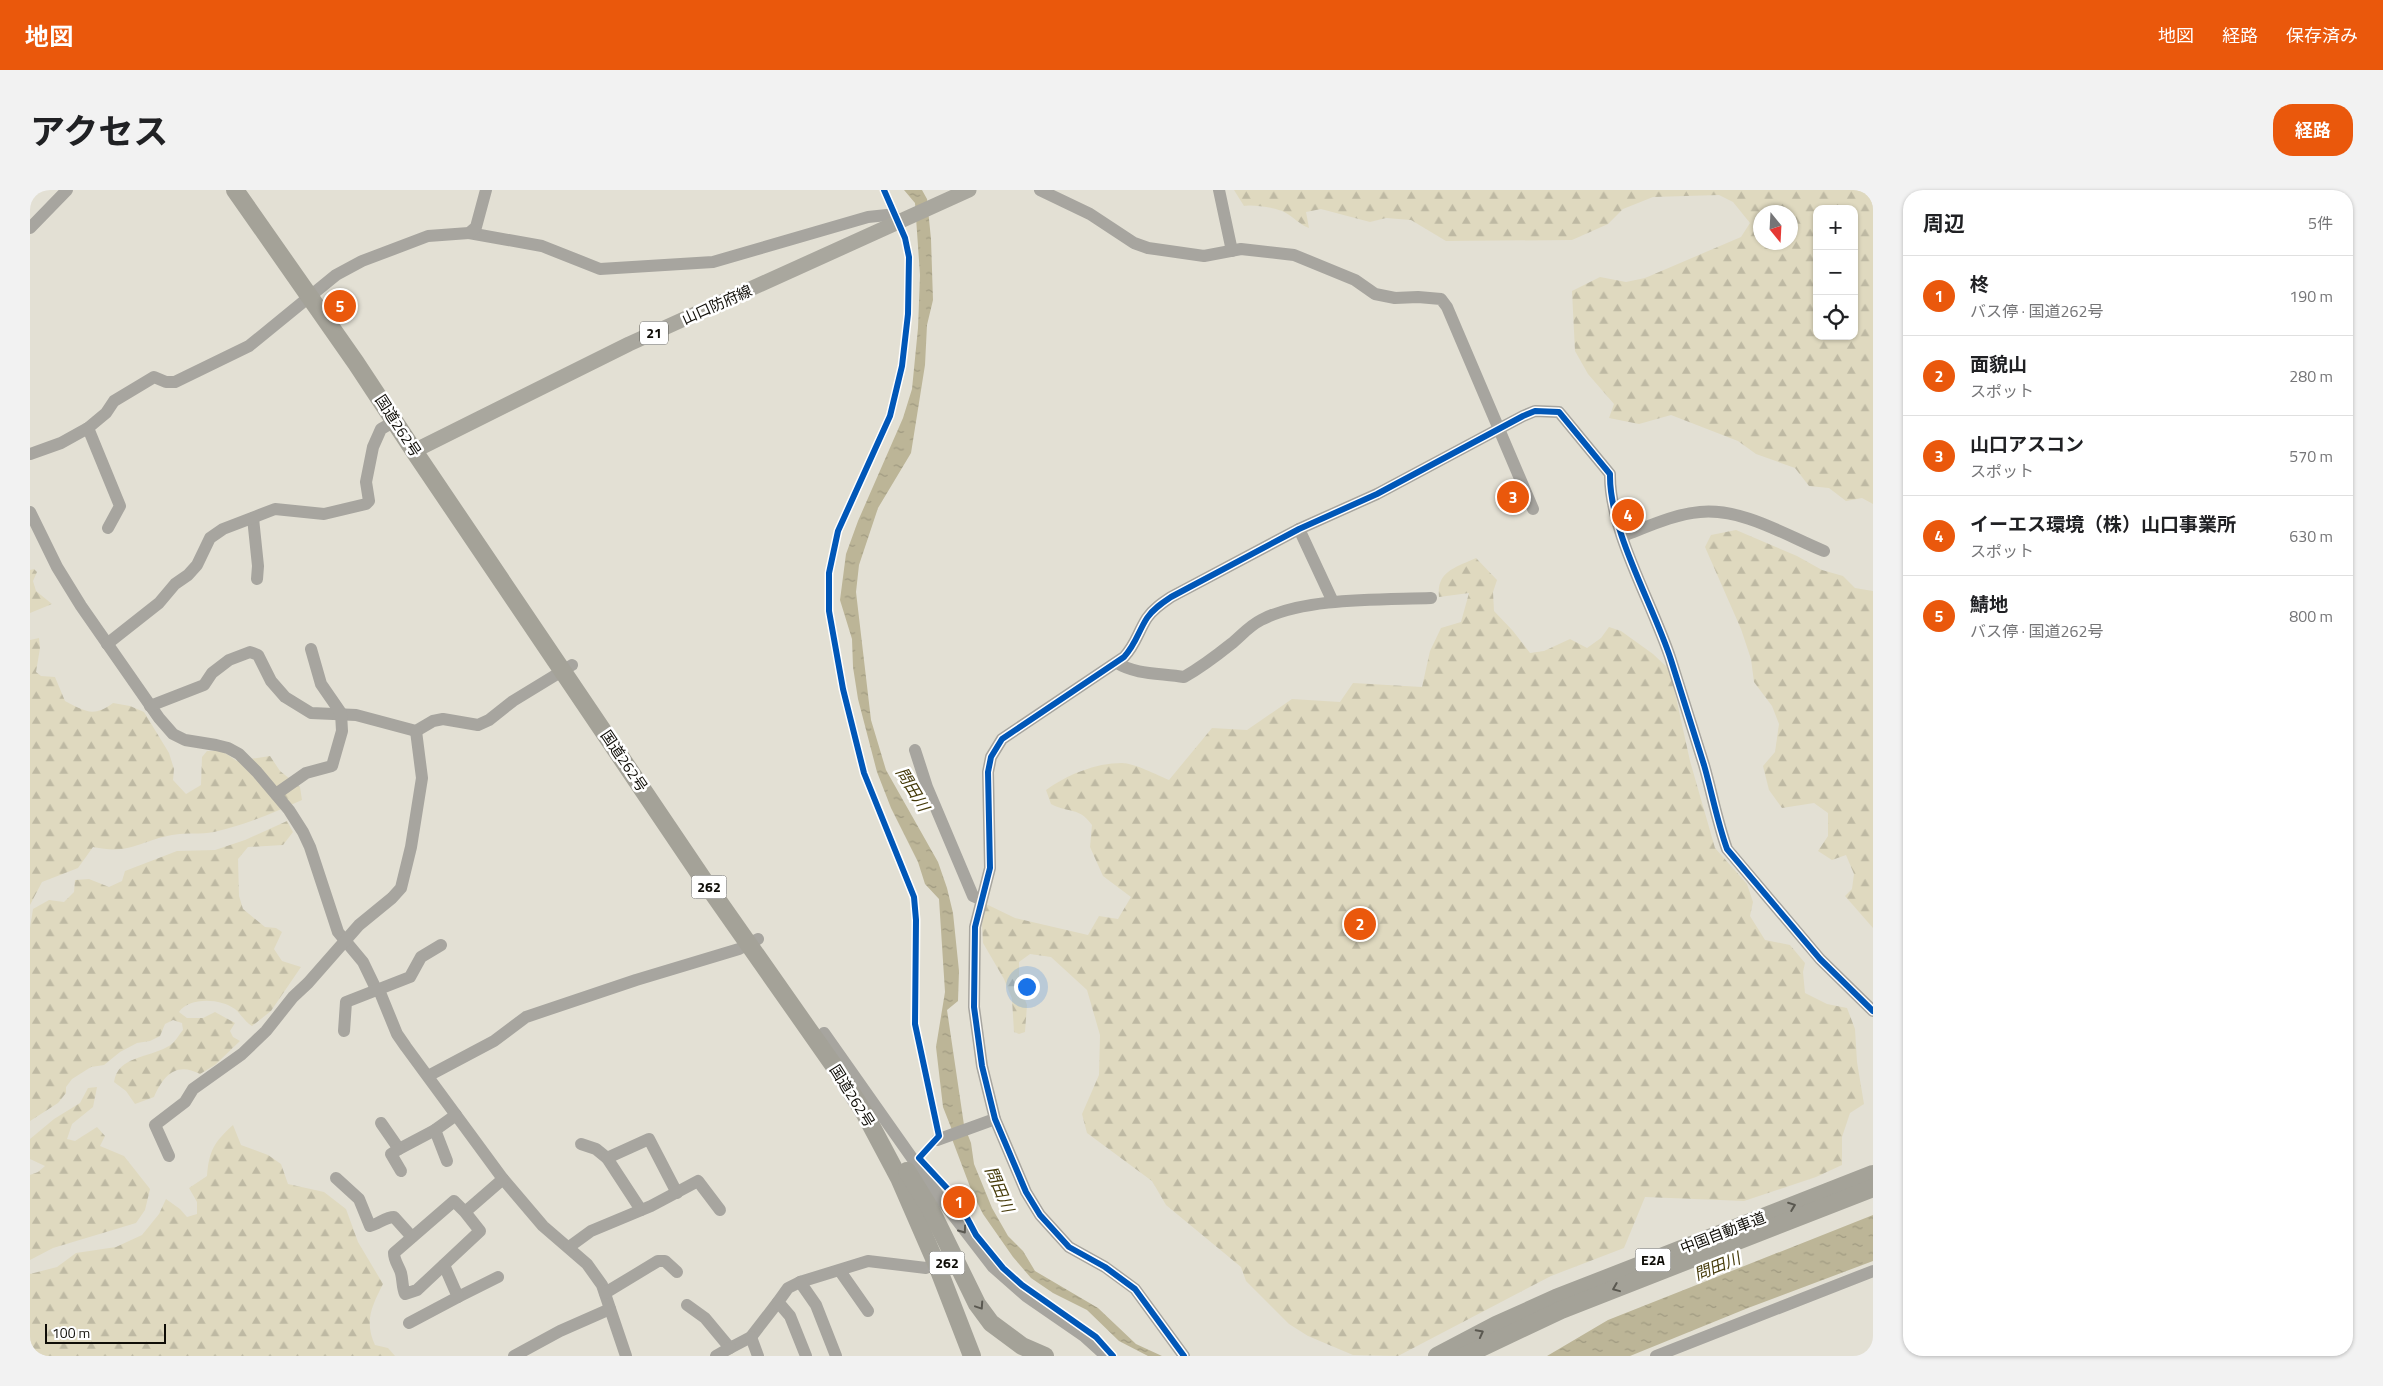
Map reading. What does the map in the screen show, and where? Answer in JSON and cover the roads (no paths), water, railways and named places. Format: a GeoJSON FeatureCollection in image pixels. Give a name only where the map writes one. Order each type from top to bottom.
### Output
{"type":"FeatureCollection","features":[{"type":"Feature","properties":{"kind":"highway","name":"国道262号"},"geometry":{"type":"LineString","coordinates":[[235,190],[313,293],[419,448],[753,941],[865,1114],[899,1178],[936,1263],[969,1352]]}},
{"type":"Feature","properties":{"kind":"highway","name":"国道262号"},"geometry":{"type":"LineString","coordinates":[[249,190],[395,420],[419,448]]}},
{"type":"Feature","properties":{"kind":"highway","name":"国道262号"},"geometry":{"type":"LineString","coordinates":[[753,941],[824,1033],[867,1099],[907,1171],[940,1245],[983,1356]]}},
{"type":"Feature","properties":{"kind":"highway"},"geometry":{"type":"LineString","coordinates":[[907,1171],[931,1210],[977,1304],[991,1323],[1022,1346],[1045,1356]]}},
{"type":"Feature","properties":{"kind":"highway","name":"中国自動車道"},"geometry":{"type":"LineString","coordinates":[[1437,1356],[1496,1325],[1556,1298],[1873,1174]]}},
{"type":"Feature","properties":{"kind":"highway","name":"中国自動車道"},"geometry":{"type":"LineString","coordinates":[[1464,1356],[1570,1306],[1873,1188]]}},
{"type":"Feature","properties":{"kind":"main road","name":"山口防府線"},"geometry":{"type":"LineString","coordinates":[[419,448],[629,344],[970,190]]}},
{"type":"Feature","properties":{"kind":"street"},"geometry":{"type":"LineString","coordinates":[[30,228],[66,190]]}},
{"type":"Feature","properties":{"kind":"street"},"geometry":{"type":"LineString","coordinates":[[470,233],[476,226],[486,190]]}},
{"type":"Feature","properties":{"kind":"street"},"geometry":{"type":"LineString","coordinates":[[1040,190],[1090,214],[1141,246],[1204,256],[1250,250],[1294,256],[1356,280],[1375,294],[1395,298],[1418,296],[1441,299],[1447,307],[1533,509]]}},
{"type":"Feature","properties":{"kind":"street"},"geometry":{"type":"LineString","coordinates":[[1219,190],[1232,251]]}},
{"type":"Feature","properties":{"kind":"street"},"geometry":{"type":"LineString","coordinates":[[30,454],[88,428],[106,413],[114,401],[154,377],[175,382],[249,346],[336,274],[428,236],[470,233],[542,246],[600,269],[713,262],[868,217],[894,216],[897,224]]}},
{"type":"Feature","properties":{"kind":"street"},"geometry":{"type":"LineString","coordinates":[[1184,1356],[1135,1289],[1105,1267],[1081,1254],[1056,1235],[1031,1202],[993,1119],[982,1066],[974,1007],[975,927],[980,899],[990,868],[988,772],[991,757],[996,747],[1012,731],[1117,663],[1131,650],[1147,618],[1157,606],[1298,528],[1377,494],[1535,411],[1559,412],[1610,474],[1610,495],[1623,536],[1670,658],[1727,849],[1820,959],[1873,1012]]}},
{"type":"Feature","properties":{"kind":"street"},"geometry":{"type":"LineString","coordinates":[[107,644],[159,603],[174,584],[188,575],[198,565],[210,538],[223,529],[253,518],[262,512],[275,509],[324,514],[366,504],[369,501],[366,482],[373,447],[381,429],[395,420]]}},
{"type":"Feature","properties":{"kind":"street"},"geometry":{"type":"LineString","coordinates":[[88,428],[120,506],[108,528]]}},
{"type":"Feature","properties":{"kind":"street"},"geometry":{"type":"LineString","coordinates":[[30,512],[57,567],[150,706],[174,734],[179,737],[185,740],[228,748],[239,754],[276,794],[303,832],[333,912],[338,932],[363,962],[378,990],[397,1034],[503,1179],[543,1226],[587,1264],[602,1285],[626,1356]]}},
{"type":"Feature","properties":{"kind":"street"},"geometry":{"type":"LineString","coordinates":[[1623,536],[1699,512],[1725,512],[1748,518],[1824,551]]}},
{"type":"Feature","properties":{"kind":"street"},"geometry":{"type":"LineString","coordinates":[[253,518],[258,566],[257,579]]}},
{"type":"Feature","properties":{"kind":"street"},"geometry":{"type":"LineString","coordinates":[[1298,528],[1333,602]]}},
{"type":"Feature","properties":{"kind":"street"},"geometry":{"type":"LineString","coordinates":[[1117,663],[1128,670],[1165,673],[1184,677],[1262,620],[1283,611],[1333,602],[1431,598]]}},
{"type":"Feature","properties":{"kind":"street"},"geometry":{"type":"LineString","coordinates":[[276,794],[306,773],[332,766],[342,731],[341,713],[321,684],[311,649]]}},
{"type":"Feature","properties":{"kind":"street"},"geometry":{"type":"LineString","coordinates":[[150,706],[204,685],[212,673],[229,660],[250,652],[258,655],[271,681],[285,697],[311,713],[341,713],[367,717],[416,731],[433,721],[442,719],[466,724],[484,722],[528,691],[568,668]]}},
{"type":"Feature","properties":{"kind":"street"},"geometry":{"type":"LineString","coordinates":[[169,1156],[156,1126],[185,1102],[193,1089],[248,1049],[359,925],[392,898],[400,888],[411,847],[422,778],[416,731]]}},
{"type":"Feature","properties":{"kind":"street"},"geometry":{"type":"LineString","coordinates":[[915,750],[927,786],[973,896],[980,899]]}},
{"type":"Feature","properties":{"kind":"street"},"geometry":{"type":"LineString","coordinates":[[428,1076],[494,1040],[526,1017],[636,980],[739,950],[753,941]]}},
{"type":"Feature","properties":{"kind":"street"},"geometry":{"type":"LineString","coordinates":[[344,1031],[346,1002],[410,976],[421,957],[441,945]]}},
{"type":"Feature","properties":{"kind":"street"},"geometry":{"type":"LineString","coordinates":[[824,1033],[943,1202],[993,1267],[1026,1296],[1084,1336],[1106,1356]]}},
{"type":"Feature","properties":{"kind":"street"},"geometry":{"type":"LineString","coordinates":[[401,1171],[390,1154],[434,1130],[456,1115]]}},
{"type":"Feature","properties":{"kind":"street"},"geometry":{"type":"LineString","coordinates":[[939,1139],[993,1119]]}},
{"type":"Feature","properties":{"kind":"street"},"geometry":{"type":"LineString","coordinates":[[381,1123],[399,1149]]}},
{"type":"Feature","properties":{"kind":"street"},"geometry":{"type":"LineString","coordinates":[[434,1130],[447,1161]]}},
{"type":"Feature","properties":{"kind":"street"},"geometry":{"type":"LineString","coordinates":[[607,1158],[649,1139],[677,1193]]}},
{"type":"Feature","properties":{"kind":"street"},"geometry":{"type":"LineString","coordinates":[[581,1144],[596,1149],[607,1158],[641,1210]]}},
{"type":"Feature","properties":{"kind":"street"},"geometry":{"type":"LineString","coordinates":[[336,1178],[359,1199],[370,1226],[394,1217],[412,1237]]}},
{"type":"Feature","properties":{"kind":"street"},"geometry":{"type":"LineString","coordinates":[[465,1212],[503,1179]]}},
{"type":"Feature","properties":{"kind":"street"},"geometry":{"type":"LineString","coordinates":[[569,1247],[591,1231],[641,1210],[698,1181],[720,1210]]}},
{"type":"Feature","properties":{"kind":"street"},"geometry":{"type":"LineString","coordinates":[[454,1201],[480,1231],[416,1290],[405,1294],[401,1283],[401,1271],[394,1259],[394,1253],[412,1237],[454,1201]]}},
{"type":"Feature","properties":{"kind":"street"},"geometry":{"type":"LineString","coordinates":[[604,1293],[658,1261],[665,1261],[677,1272]]}},
{"type":"Feature","properties":{"kind":"street"},"geometry":{"type":"LineString","coordinates":[[716,1356],[751,1337],[788,1288],[800,1282],[868,1261],[926,1268],[936,1263]]}},
{"type":"Feature","properties":{"kind":"street"},"geometry":{"type":"LineString","coordinates":[[444,1266],[458,1297]]}},
{"type":"Feature","properties":{"kind":"street"},"geometry":{"type":"LineString","coordinates":[[840,1271],[868,1311]]}},
{"type":"Feature","properties":{"kind":"street"},"geometry":{"type":"LineString","coordinates":[[1656,1356],[1873,1271]]}},
{"type":"Feature","properties":{"kind":"street"},"geometry":{"type":"LineString","coordinates":[[409,1323],[498,1277]]}},
{"type":"Feature","properties":{"kind":"street"},"geometry":{"type":"LineString","coordinates":[[800,1282],[816,1304],[836,1356]]}},
{"type":"Feature","properties":{"kind":"street"},"geometry":{"type":"LineString","coordinates":[[778,1302],[790,1316],[806,1356]]}},
{"type":"Feature","properties":{"kind":"street"},"geometry":{"type":"LineString","coordinates":[[687,1305],[705,1318],[730,1348]]}},
{"type":"Feature","properties":{"kind":"street"},"geometry":{"type":"LineString","coordinates":[[514,1356],[560,1331],[610,1309]]}},
{"type":"Feature","properties":{"kind":"street"},"geometry":{"type":"LineString","coordinates":[[751,1337],[758,1356]]}},
{"type":"Feature","properties":{"kind":"water"},"geometry":{"type":"Polygon","coordinates":[[[904,190],[922,190],[927,199],[931,239],[933,300],[927,325],[925,365],[911,453],[878,508],[859,565],[856,592],[871,720],[886,770],[938,862],[947,888],[953,913],[959,971],[958,1001],[947,1010],[964,1125],[971,1143],[974,1164],[992,1208],[1008,1236],[1023,1251],[1035,1271],[1098,1308],[1136,1344],[1162,1356],[1148,1356],[1119,1341],[1087,1310],[1053,1293],[1031,1278],[1013,1257],[983,1214],[972,1192],[952,1139],[952,1130],[943,1107],[936,1047],[945,992],[939,899],[925,884],[918,862],[891,808],[877,772],[858,699],[853,667],[852,639],[840,600],[846,554],[858,521],[903,418],[912,389],[918,328],[920,275],[915,203],[904,190]]]}},
{"type":"Feature","properties":{"kind":"water"},"geometry":{"type":"Polygon","coordinates":[[[1873,1215],[1873,1261],[1748,1308],[1630,1356],[1547,1356],[1608,1320],[1873,1215]]]}},
{"type":"Feature","properties":{"kind":"place","name":"鯖地"},"geometry":{"type":"Point","coordinates":[340,306]}},
{"type":"Feature","properties":{"kind":"place","name":"山口アスコン"},"geometry":{"type":"Point","coordinates":[1513,497]}},
{"type":"Feature","properties":{"kind":"place","name":"イーエス環境（株）山口事業所"},"geometry":{"type":"Point","coordinates":[1628,515]}},
{"type":"Feature","properties":{"kind":"place","name":"面貌山"},"geometry":{"type":"Point","coordinates":[1360,924]}},
{"type":"Feature","properties":{"kind":"place","name":"柊"},"geometry":{"type":"Point","coordinates":[959,1202]}},
{"type":"Feature","properties":{"kind":"water label","name":"問田川"},"geometry":{"type":"Point","coordinates":[913,789]}},
{"type":"Feature","properties":{"kind":"water label","name":"問田川"},"geometry":{"type":"Point","coordinates":[1000,1189]}},
{"type":"Feature","properties":{"kind":"water label","name":"問田川"},"geometry":{"type":"Point","coordinates":[1717,1266]}}]}
